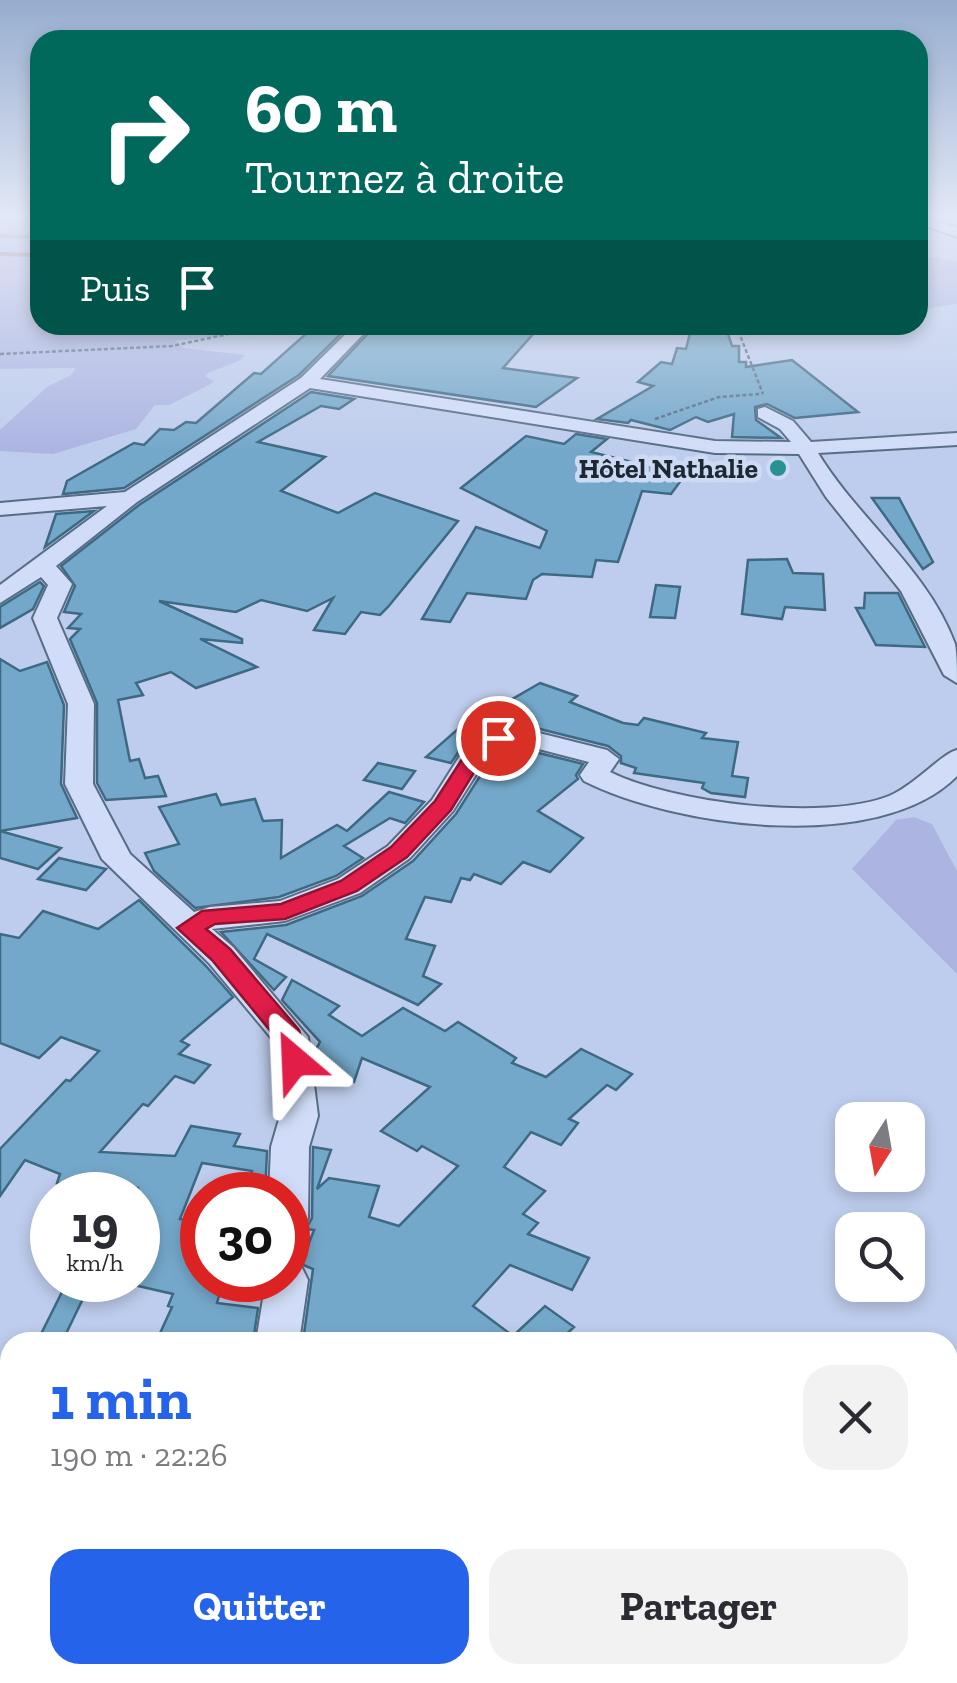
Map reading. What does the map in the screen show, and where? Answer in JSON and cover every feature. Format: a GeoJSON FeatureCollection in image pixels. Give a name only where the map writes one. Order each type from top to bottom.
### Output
{"type":"FeatureCollection","features":[{"type":"Feature","properties":{"kind":"street"},"geometry":{"type":"LineString","coordinates":[[0,596],[130,498],[308,382],[354,335]]}},
{"type":"Feature","properties":{"kind":"street"},"geometry":{"type":"LineString","coordinates":[[308,382],[716,447],[806,448],[957,439]]}},
{"type":"Feature","properties":{"kind":"street"},"geometry":{"type":"LineString","coordinates":[[764,403],[783,419],[828,485],[913,588],[941,636],[957,675]]}},
{"type":"Feature","properties":{"kind":"street"},"geometry":{"type":"LineString","coordinates":[[0,509],[130,498]]}},
{"type":"Feature","properties":{"kind":"street"},"geometry":{"type":"LineString","coordinates":[[44,566],[60,584],[45,618],[82,704],[79,784],[117,859],[221,955],[290,1036],[300,1116],[290,1147],[289,1172]]}},
{"type":"Feature","properties":{"kind":"street"},"geometry":{"type":"LineString","coordinates":[[189,928],[220,915],[285,911],[349,886],[399,852],[443,805],[473,757],[498,738],[526,738],[597,756],[605,759],[594,775],[619,791],[716,810],[868,810],[907,798],[942,780],[957,758]]}},
{"type":"Feature","properties":{"kind":"street"},"geometry":{"type":"LineString","coordinates":[[279,1332],[284,1302]]}},
{"type":"Feature","properties":{"kind":"path"},"geometry":{"type":"LineString","coordinates":[[0,354],[150,346],[232,335]]}},
{"type":"Feature","properties":{"kind":"path"},"geometry":{"type":"LineString","coordinates":[[620,433],[690,405],[764,403],[740,335]]}},
{"type":"Feature","properties":{"kind":"shaded area"},"geometry":{"type":"Polygon","coordinates":[[[0,294],[30,294],[30,335],[223,335],[176,341],[183,348],[245,355],[208,373],[205,376],[214,381],[209,385],[169,405],[155,405],[136,429],[53,454],[0,451],[0,430],[47,387],[71,375],[75,368],[0,369],[0,294]]]}},
{"type":"Feature","properties":{"kind":"shaded area"},"geometry":{"type":"Polygon","coordinates":[[[928,294],[957,294],[957,304],[928,308],[928,294]]]}},
{"type":"Feature","properties":{"kind":"shaded area"},"geometry":{"type":"Polygon","coordinates":[[[914,817],[932,824],[957,871],[957,974],[852,869],[896,820],[914,817]]]}},
{"type":"Feature","properties":{"kind":"building"},"geometry":{"type":"Polygon","coordinates":[[[305,335],[340,335],[299,375],[124,488],[63,494],[67,481],[134,443],[144,445],[160,429],[174,430],[186,422],[196,423],[254,373],[261,374],[305,335]]]}},
{"type":"Feature","properties":{"kind":"building"},"geometry":{"type":"Polygon","coordinates":[[[367,335],[532,335],[503,368],[577,378],[536,407],[328,376],[367,335]]]}},
{"type":"Feature","properties":{"kind":"building"},"geometry":{"type":"Polygon","coordinates":[[[690,335],[728,335],[732,346],[739,346],[739,362],[746,362],[746,367],[792,360],[858,412],[795,418],[767,404],[755,407],[756,420],[781,438],[732,437],[734,414],[708,422],[696,417],[670,430],[631,420],[628,423],[597,419],[653,386],[638,382],[661,362],[672,364],[677,348],[686,349],[690,335]]]}},
{"type":"Feature","properties":{"kind":"building"},"geometry":{"type":"Polygon","coordinates":[[[311,392],[354,399],[339,409],[321,406],[258,442],[325,457],[281,491],[338,513],[375,493],[458,521],[380,615],[361,612],[345,634],[314,630],[333,598],[307,611],[261,600],[236,612],[159,601],[242,639],[242,643],[200,639],[257,667],[196,688],[171,672],[136,683],[143,695],[118,700],[130,761],[139,759],[145,778],[158,776],[166,796],[106,800],[97,783],[97,703],[70,639],[80,629],[68,628],[81,614],[64,612],[75,586],[61,566],[139,505],[311,392]]]}},
{"type":"Feature","properties":{"kind":"building"},"geometry":{"type":"Polygon","coordinates":[[[576,434],[607,439],[591,452],[685,475],[671,494],[642,491],[618,562],[596,560],[592,577],[542,574],[533,580],[526,599],[467,593],[450,622],[422,619],[476,527],[540,548],[547,531],[461,488],[526,436],[564,444],[576,434]]]}},
{"type":"Feature","properties":{"kind":"building"},"geometry":{"type":"Polygon","coordinates":[[[872,498],[899,498],[933,562],[923,569],[872,498]]]}},
{"type":"Feature","properties":{"kind":"building"},"geometry":{"type":"Polygon","coordinates":[[[94,511],[45,547],[56,514],[94,511]]]}},
{"type":"Feature","properties":{"kind":"building"},"geometry":{"type":"Polygon","coordinates":[[[787,559],[793,573],[823,574],[825,610],[785,607],[782,619],[742,614],[748,560],[787,559]]]}},
{"type":"Feature","properties":{"kind":"building"},"geometry":{"type":"Polygon","coordinates":[[[40,582],[44,586],[33,609],[0,628],[0,607],[40,582]]]}},
{"type":"Feature","properties":{"kind":"building"},"geometry":{"type":"Polygon","coordinates":[[[656,585],[680,587],[675,618],[650,617],[656,585]]]}},
{"type":"Feature","properties":{"kind":"building"},"geometry":{"type":"Polygon","coordinates":[[[865,593],[898,593],[925,647],[876,645],[856,608],[864,608],[865,593]]]}},
{"type":"Feature","properties":{"kind":"building"},"geometry":{"type":"Polygon","coordinates":[[[0,659],[20,671],[47,662],[64,705],[61,784],[77,818],[0,831],[0,659]]]}},
{"type":"Feature","properties":{"kind":"building"},"geometry":{"type":"Polygon","coordinates":[[[540,683],[577,696],[570,702],[623,723],[638,725],[644,718],[706,733],[702,738],[738,742],[732,776],[748,778],[745,797],[711,793],[702,788],[704,783],[634,773],[636,768],[621,763],[621,756],[608,746],[528,726],[486,729],[461,748],[451,763],[426,757],[475,714],[483,716],[540,683]]]}},
{"type":"Feature","properties":{"kind":"building"},"geometry":{"type":"Polygon","coordinates":[[[506,750],[527,750],[583,764],[576,775],[578,779],[538,811],[583,838],[550,872],[523,862],[501,884],[474,874],[470,880],[461,878],[451,902],[425,897],[406,939],[435,946],[423,976],[441,984],[418,1005],[267,934],[254,959],[286,977],[274,990],[221,932],[286,925],[362,896],[413,861],[456,814],[487,765],[506,750]]]}},
{"type":"Feature","properties":{"kind":"building"},"geometry":{"type":"Polygon","coordinates":[[[378,763],[415,771],[402,789],[364,780],[378,763]]]}},
{"type":"Feature","properties":{"kind":"building"},"geometry":{"type":"Polygon","coordinates":[[[389,792],[424,802],[405,823],[390,818],[344,846],[363,858],[336,876],[279,897],[195,908],[154,871],[145,853],[179,844],[159,807],[216,794],[221,805],[255,799],[263,821],[282,820],[281,858],[337,825],[347,831],[389,792]]]}},
{"type":"Feature","properties":{"kind":"building"},"geometry":{"type":"Polygon","coordinates":[[[0,831],[61,848],[38,869],[0,858],[0,831]]]}},
{"type":"Feature","properties":{"kind":"building"},"geometry":{"type":"Polygon","coordinates":[[[59,858],[106,869],[86,890],[38,879],[59,858]]]}},
{"type":"Feature","properties":{"kind":"building"},"geometry":{"type":"Polygon","coordinates":[[[139,900],[233,997],[181,1041],[189,1045],[179,1054],[210,1065],[194,1083],[175,1076],[148,1106],[143,1104],[100,1152],[175,1156],[191,1126],[240,1134],[234,1146],[267,1151],[266,1172],[202,1163],[198,1172],[180,1172],[180,1302],[258,1308],[254,1332],[161,1332],[172,1307],[168,1306],[173,1294],[160,1291],[160,1172],[55,1172],[25,1160],[0,1196],[0,1149],[99,1051],[61,1037],[39,1058],[0,1043],[0,934],[19,938],[43,911],[98,929],[139,900]]]}},
{"type":"Feature","properties":{"kind":"building"},"geometry":{"type":"Polygon","coordinates":[[[292,980],[339,1006],[329,1015],[362,1036],[403,1008],[445,1031],[458,1022],[516,1058],[512,1063],[546,1077],[581,1049],[632,1074],[616,1090],[607,1085],[569,1119],[578,1123],[561,1145],[531,1132],[504,1167],[545,1191],[523,1214],[538,1223],[528,1234],[589,1258],[572,1290],[510,1265],[473,1306],[508,1332],[304,1332],[313,1269],[313,1147],[331,1150],[317,1189],[329,1178],[379,1186],[369,1217],[399,1226],[458,1166],[422,1146],[417,1151],[381,1131],[430,1087],[362,1058],[354,1082],[316,1068],[314,1053],[320,1042],[282,1000],[292,980]]]}},
{"type":"Feature","properties":{"kind":"building"},"geometry":{"type":"Polygon","coordinates":[[[57,1302],[81,1302],[67,1332],[42,1332],[57,1302]]]}},
{"type":"Feature","properties":{"kind":"building"},"geometry":{"type":"Polygon","coordinates":[[[545,1306],[574,1327],[569,1332],[517,1332],[545,1306]]]}},
{"type":"Feature","properties":{"kind":"place","name":"Hôtel Nathalie"},"geometry":{"type":"Point","coordinates":[778,468]}},
{"type":"Feature","properties":{"kind":"route"},"geometry":{"type":"LineString","coordinates":[[295,1061],[290,1036],[221,955],[189,928],[210,916],[285,911],[349,886],[399,852],[443,805],[473,757],[498,738]]}}]}
